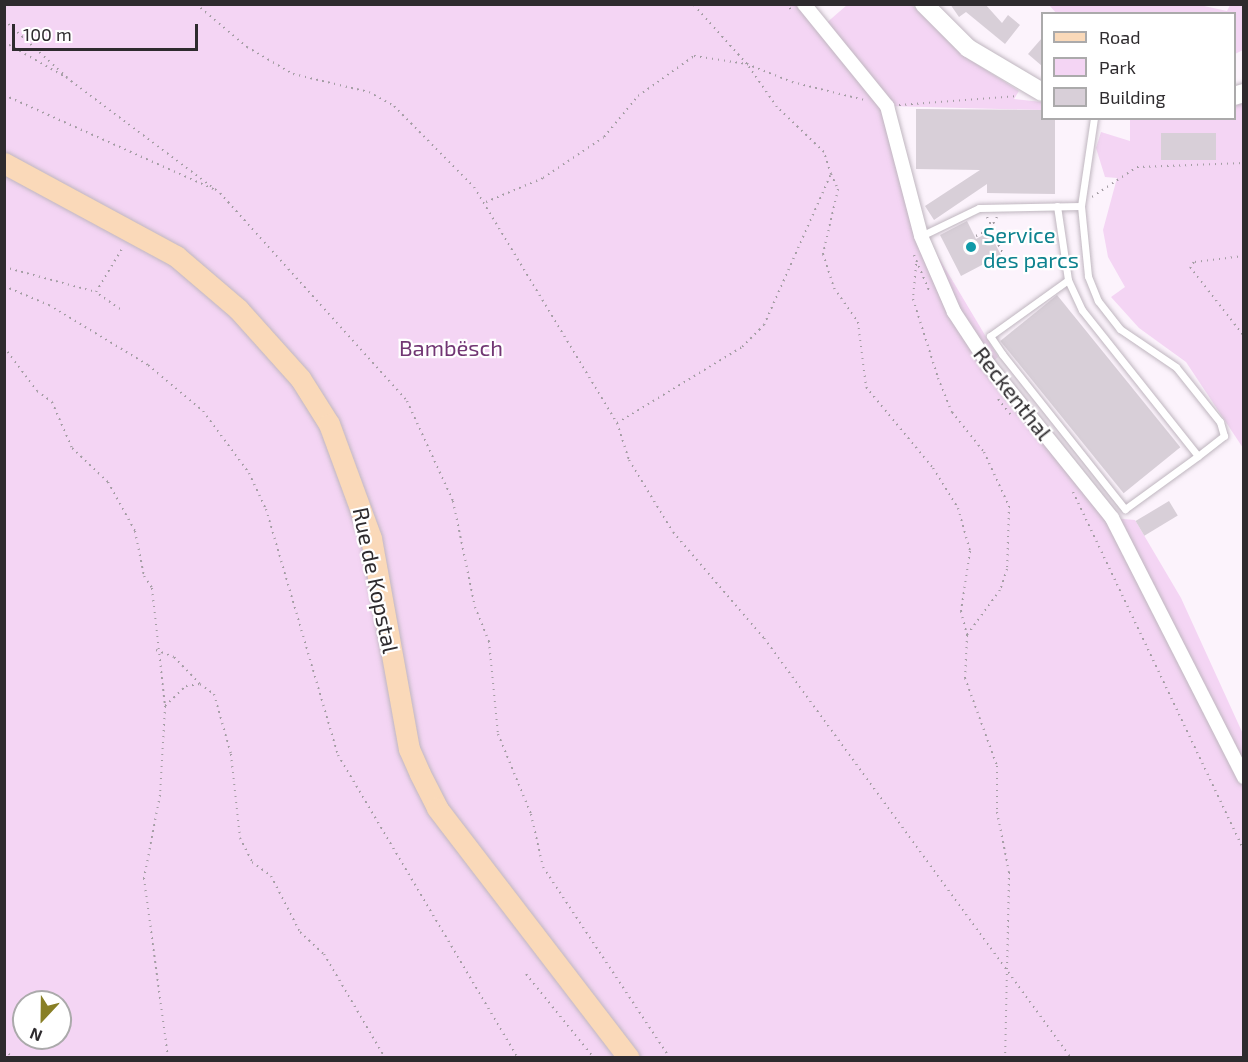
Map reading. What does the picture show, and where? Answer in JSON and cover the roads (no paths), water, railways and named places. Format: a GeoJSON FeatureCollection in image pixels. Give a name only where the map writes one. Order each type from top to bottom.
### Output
{"type":"FeatureCollection","features":[{"type":"Feature","properties":{"kind":"main road"},"geometry":{"type":"LineString","coordinates":[[924,4],[968,48],[1039,90]]}},
{"type":"Feature","properties":{"kind":"main road","name":"Rue de Kopstal"},"geometry":{"type":"LineString","coordinates":[[4,163],[134,230],[176,256],[238,309],[300,378],[329,424],[371,538],[409,749],[420,774],[437,808],[629,1058]]}},
{"type":"Feature","properties":{"kind":"street","name":"Reckenthal"},"geometry":{"type":"LineString","coordinates":[[804,4],[887,106],[921,236],[954,312],[1006,387],[1112,518],[1244,777]]}},
{"type":"Feature","properties":{"kind":"lane"},"geometry":{"type":"LineString","coordinates":[[1094,120],[1081,206],[1088,276],[1098,301],[1120,329],[1176,368],[1220,422],[1224,436],[1112,518]]}},
{"type":"Feature","properties":{"kind":"lane"},"geometry":{"type":"LineString","coordinates":[[1057,206],[1068,280],[1082,310],[1198,456]]}},
{"type":"Feature","properties":{"kind":"lane"},"geometry":{"type":"LineString","coordinates":[[921,236],[979,208],[1081,206]]}},
{"type":"Feature","properties":{"kind":"lane"},"geometry":{"type":"LineString","coordinates":[[1068,280],[990,336],[1125,508]]}},
{"type":"Feature","properties":{"kind":"lane"},"geometry":{"type":"LineString","coordinates":[[1006,387],[1020,376]]}},
{"type":"Feature","properties":{"kind":"place","name":"Service des parcs"},"geometry":{"type":"Point","coordinates":[971,247]}},
{"type":"Feature","properties":{"kind":"park label","name":"Bambësch"},"geometry":{"type":"Point","coordinates":[451,348]}}]}
